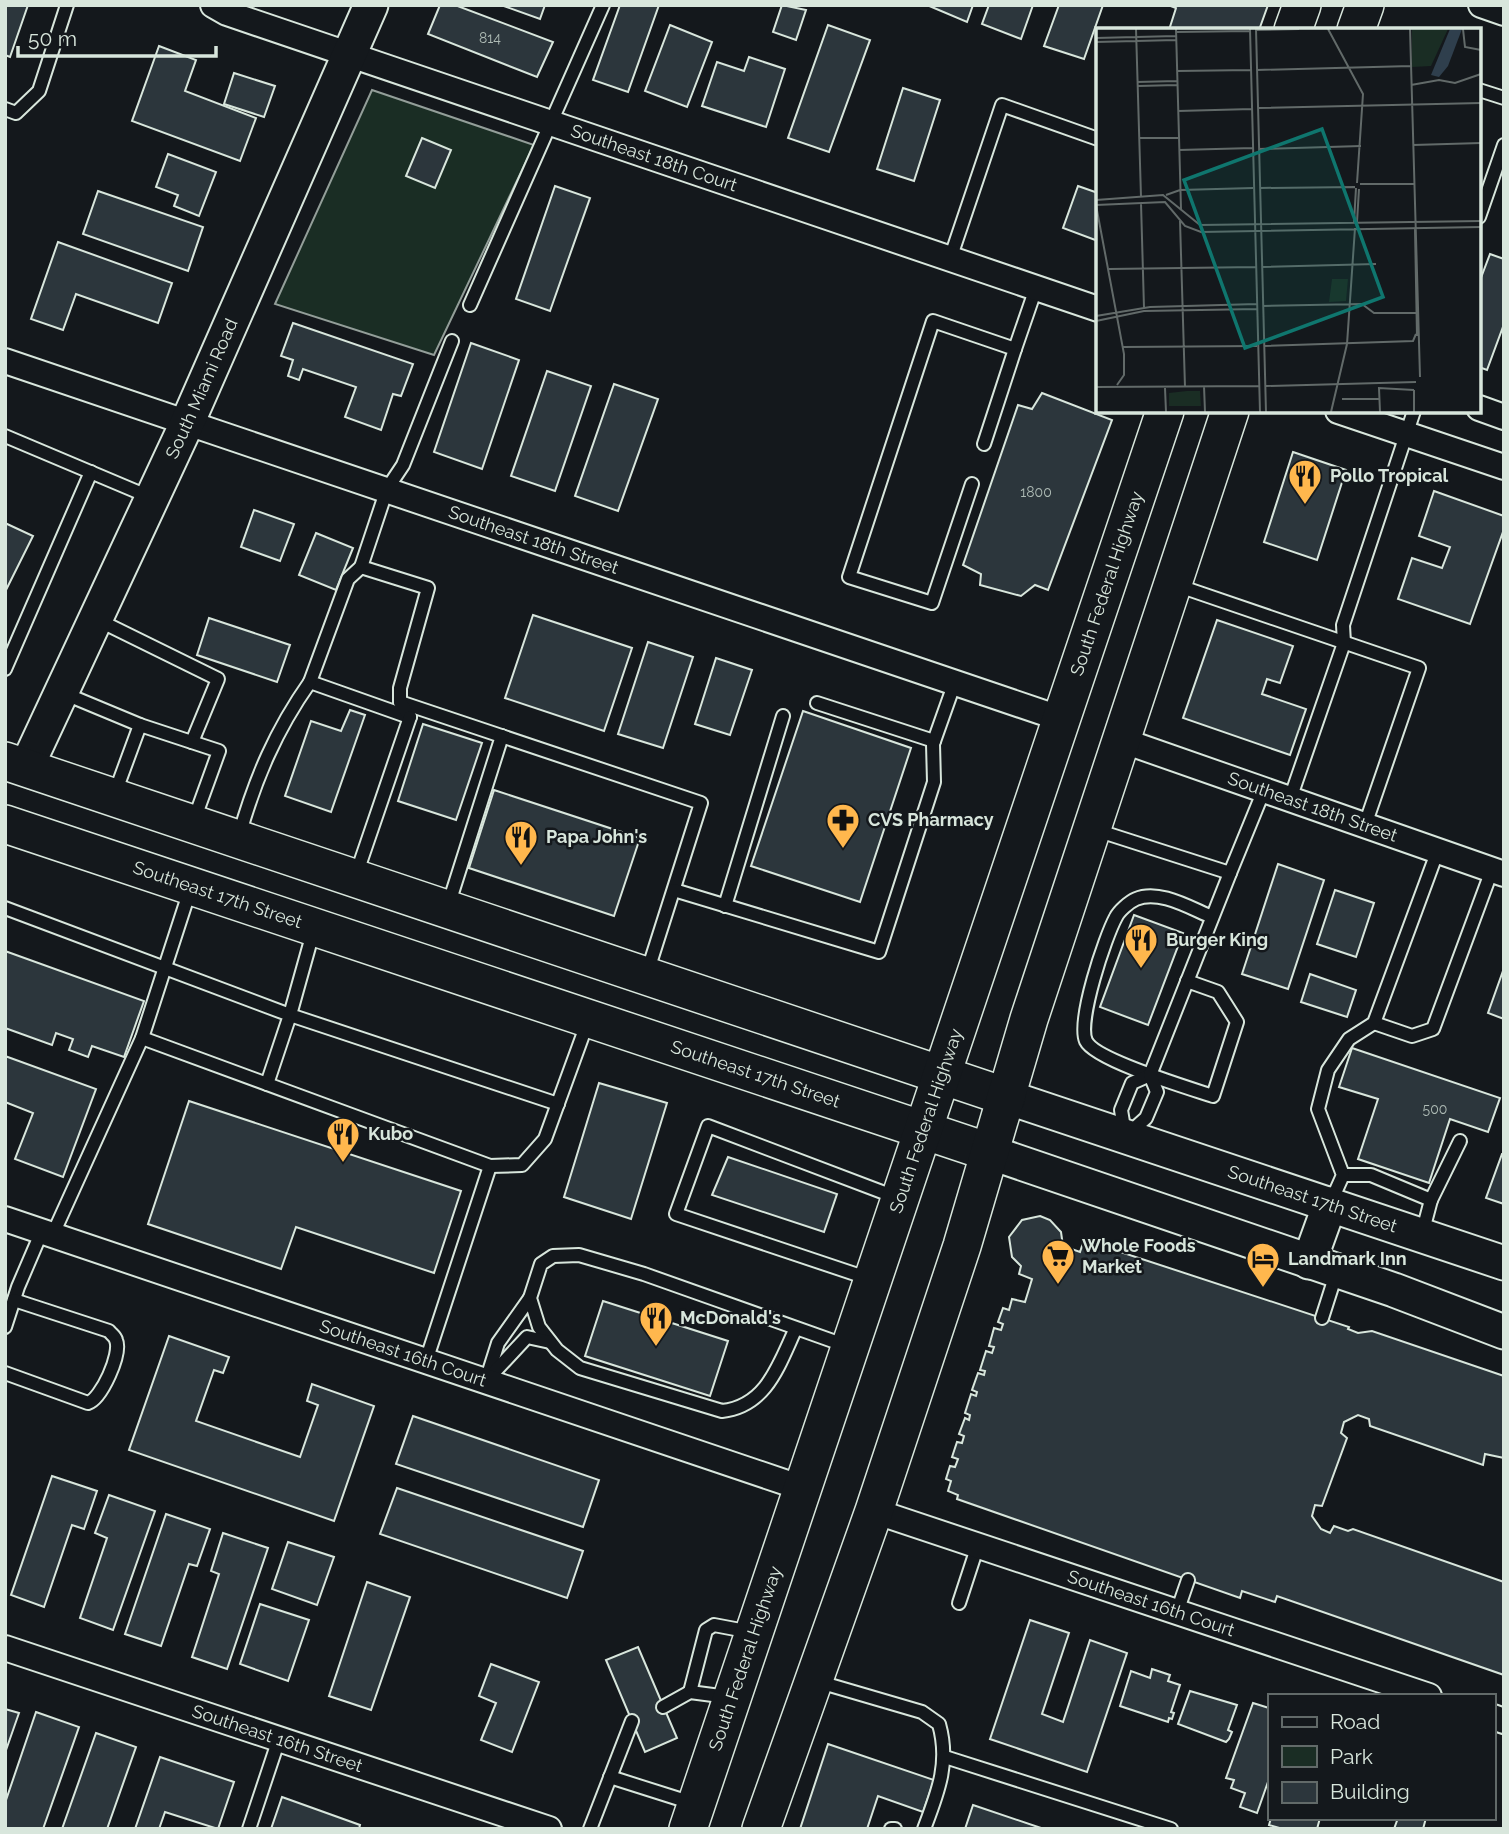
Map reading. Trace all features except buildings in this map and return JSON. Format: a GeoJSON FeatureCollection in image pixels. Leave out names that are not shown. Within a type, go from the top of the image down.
{"type":"FeatureCollection","features":[{"type":"Feature","properties":{"kind":"main road","name":"South Miami Road"},"geometry":{"type":"LineString","coordinates":[[12,769],[61,692],[153,498],[371,5]]}},
{"type":"Feature","properties":{"kind":"main road"},"geometry":{"type":"LineString","coordinates":[[1294,28],[1301,5]]}},
{"type":"Feature","properties":{"kind":"main road"},"geometry":{"type":"LineString","coordinates":[[1357,28],[1364,5]]}},
{"type":"Feature","properties":{"kind":"main road","name":"South Federal Highway"},"geometry":{"type":"LineString","coordinates":[[692,1816],[925,1131],[1164,413]]}},
{"type":"Feature","properties":{"kind":"main road"},"geometry":{"type":"LineString","coordinates":[[761,1829],[874,1511],[962,1246],[989,1152],[1173,584],[1222,421]]}},
{"type":"Feature","properties":{"kind":"main road","name":"Southeast 17th Street"},"geometry":{"type":"LineString","coordinates":[[12,769],[114,797],[942,1077],[1125,1136],[1336,1189],[1422,1234],[1504,1263]]}},
{"type":"Feature","properties":{"kind":"main road","name":"Southeast 17th Street"},"geometry":{"type":"LineString","coordinates":[[8,833],[191,887],[989,1152],[1323,1266],[1504,1332]]}},
{"type":"Feature","properties":{"kind":"main road"},"geometry":{"type":"LineString","coordinates":[[1323,1266],[1336,1189]]}},
{"type":"Feature","properties":{"kind":"street","name":"Southeast 18th Court"},"geometry":{"type":"LineString","coordinates":[[213,5],[227,13],[349,55],[1096,308]]}},
{"type":"Feature","properties":{"kind":"street"},"geometry":{"type":"LineString","coordinates":[[1481,5],[1504,13]]}},
{"type":"Feature","properties":{"kind":"street","name":"Southeast 18th Street"},"geometry":{"type":"LineString","coordinates":[[5,361],[1062,719]]}},
{"type":"Feature","properties":{"kind":"street"},"geometry":{"type":"LineString","coordinates":[[1481,409],[1504,417]]}},
{"type":"Feature","properties":{"kind":"street"},"geometry":{"type":"LineString","coordinates":[[1344,413],[1504,467]]}},
{"type":"Feature","properties":{"kind":"street","name":"Southeast 18th Street"},"geometry":{"type":"LineString","coordinates":[[1121,740],[1498,872]]}},
{"type":"Feature","properties":{"kind":"street","name":"Southeast 16th Court"},"geometry":{"type":"LineString","coordinates":[[5,1219],[802,1488]]}},
{"type":"Feature","properties":{"kind":"street","name":"Southeast 16th Court"},"geometry":{"type":"LineString","coordinates":[[874,1511],[1423,1694]]}},
{"type":"Feature","properties":{"kind":"street","name":"Southeast 16th Street"},"geometry":{"type":"LineString","coordinates":[[5,1648],[279,1739],[519,1824],[549,1829]]}},
{"type":"Feature","properties":{"kind":"lane"},"geometry":{"type":"LineString","coordinates":[[5,109],[16,113],[39,91],[67,5]]}},
{"type":"Feature","properties":{"kind":"lane"},"geometry":{"type":"LineString","coordinates":[[470,305],[503,226],[553,124],[560,99],[603,5]]}},
{"type":"Feature","properties":{"kind":"lane"},"geometry":{"type":"LineString","coordinates":[[1481,91],[1504,99]]}},
{"type":"Feature","properties":{"kind":"lane"},"geometry":{"type":"LineString","coordinates":[[950,259],[1002,105],[1096,138]]}},
{"type":"Feature","properties":{"kind":"lane"},"geometry":{"type":"LineString","coordinates":[[1481,212],[1504,145]]}},
{"type":"Feature","properties":{"kind":"lane"},"geometry":{"type":"LineString","coordinates":[[985,444],[1036,288]]}},
{"type":"Feature","properties":{"kind":"lane"},"geometry":{"type":"LineString","coordinates":[[972,484],[932,603],[849,577],[933,321],[1015,348]]}},
{"type":"Feature","properties":{"kind":"lane"},"geometry":{"type":"LineString","coordinates":[[237,839],[261,766],[283,721],[310,682],[348,579],[361,567],[387,489],[403,465],[452,341]]}},
{"type":"Feature","properties":{"kind":"lane"},"geometry":{"type":"LineString","coordinates":[[1290,799],[1343,643],[1343,625],[1413,413]]}},
{"type":"Feature","properties":{"kind":"lane"},"geometry":{"type":"LineString","coordinates":[[5,436],[153,498]]}},
{"type":"Feature","properties":{"kind":"lane"},"geometry":{"type":"LineString","coordinates":[[5,670],[91,472]]}},
{"type":"Feature","properties":{"kind":"lane"},"geometry":{"type":"LineString","coordinates":[[361,567],[428,588],[400,688],[400,702],[410,717]]}},
{"type":"Feature","properties":{"kind":"lane"},"geometry":{"type":"LineString","coordinates":[[1173,584],[1419,668],[1365,825]]}},
{"type":"Feature","properties":{"kind":"lane"},"geometry":{"type":"LineString","coordinates":[[96,619],[218,679],[192,742]]}},
{"type":"Feature","properties":{"kind":"lane"},"geometry":{"type":"LineString","coordinates":[[310,682],[410,717]]}},
{"type":"Feature","properties":{"kind":"lane"},"geometry":{"type":"LineString","coordinates":[[674,890],[879,953],[934,782],[933,743],[955,682]]}},
{"type":"Feature","properties":{"kind":"lane"},"geometry":{"type":"LineString","coordinates":[[61,692],[140,725],[219,751],[192,824]]}},
{"type":"Feature","properties":{"kind":"lane"},"geometry":{"type":"LineString","coordinates":[[400,702],[701,803],[646,977]]}},
{"type":"Feature","properties":{"kind":"lane"},"geometry":{"type":"LineString","coordinates":[[817,703],[933,743]]}},
{"type":"Feature","properties":{"kind":"lane"},"geometry":{"type":"LineString","coordinates":[[725,906],[783,716]]}},
{"type":"Feature","properties":{"kind":"lane"},"geometry":{"type":"LineString","coordinates":[[355,879],[410,717]]}},
{"type":"Feature","properties":{"kind":"lane"},"geometry":{"type":"LineString","coordinates":[[114,797],[140,725]]}},
{"type":"Feature","properties":{"kind":"lane"},"geometry":{"type":"LineString","coordinates":[[446,910],[502,736]]}},
{"type":"Feature","properties":{"kind":"lane"},"geometry":{"type":"LineString","coordinates":[[1125,1136],[1146,1118],[1157,1092],[1150,1075],[1264,790]]}},
{"type":"Feature","properties":{"kind":"lane"},"geometry":{"type":"LineString","coordinates":[[1092,828],[1230,873]]}},
{"type":"Feature","properties":{"kind":"lane"},"geometry":{"type":"LineString","coordinates":[[1432,1200],[1371,1175],[1336,1189],[1318,1110],[1328,1070],[1349,1038],[1374,1023],[1438,850]]}},
{"type":"Feature","properties":{"kind":"lane"},"geometry":{"type":"LineString","coordinates":[[1374,1023],[1412,1036],[1433,1029],[1498,872]]}},
{"type":"Feature","properties":{"kind":"lane"},"geometry":{"type":"LineString","coordinates":[[5,1327],[14,1300],[12,1284],[47,1233],[142,1038],[191,887]]}},
{"type":"Feature","properties":{"kind":"lane"},"geometry":{"type":"LineString","coordinates":[[1187,981],[1218,992],[1237,1023],[1213,1096],[1150,1075],[1097,1051],[1086,1042],[1083,1028],[1099,961],[1117,915],[1135,899],[1155,896],[1212,917]]}},
{"type":"Feature","properties":{"kind":"lane"},"geometry":{"type":"LineString","coordinates":[[5,908],[164,970],[290,1015],[558,1104]]}},
{"type":"Feature","properties":{"kind":"lane"},"geometry":{"type":"LineString","coordinates":[[267,1084],[290,1015],[314,928]]}},
{"type":"Feature","properties":{"kind":"lane"},"geometry":{"type":"LineString","coordinates":[[142,1038],[490,1166],[522,1164],[545,1139],[589,1019]]}},
{"type":"Feature","properties":{"kind":"lane"},"geometry":{"type":"LineString","coordinates":[[1125,1136],[1121,1110],[1132,1083],[1150,1075]]}},
{"type":"Feature","properties":{"kind":"lane"},"geometry":{"type":"LineString","coordinates":[[874,1280],[676,1213],[708,1126],[902,1199]]}},
{"type":"Feature","properties":{"kind":"lane"},"geometry":{"type":"LineString","coordinates":[[1422,1234],[1432,1200],[1460,1141]]}},
{"type":"Feature","properties":{"kind":"lane"},"geometry":{"type":"LineString","coordinates":[[426,1361],[490,1166]]}},
{"type":"Feature","properties":{"kind":"lane"},"geometry":{"type":"LineString","coordinates":[[486,1381],[498,1343],[530,1298],[541,1264],[553,1256],[579,1255],[644,1273],[851,1347]]}},
{"type":"Feature","properties":{"kind":"lane"},"geometry":{"type":"LineString","coordinates":[[1322,1318],[1323,1266]]}},
{"type":"Feature","properties":{"kind":"lane"},"geometry":{"type":"LineString","coordinates":[[530,1298],[540,1327],[550,1342],[580,1368],[722,1410],[738,1409],[761,1396],[796,1328]]}},
{"type":"Feature","properties":{"kind":"lane"},"geometry":{"type":"LineString","coordinates":[[5,1373],[88,1403],[96,1400],[103,1391],[117,1350],[116,1340],[109,1331],[14,1300]]}},
{"type":"Feature","properties":{"kind":"lane"},"geometry":{"type":"LineString","coordinates":[[486,1381],[527,1337],[550,1342]]}},
{"type":"Feature","properties":{"kind":"lane"},"geometry":{"type":"LineString","coordinates":[[959,1603],[978,1545]]}},
{"type":"Feature","properties":{"kind":"lane"},"geometry":{"type":"LineString","coordinates":[[1177,1612],[1188,1580]]}},
{"type":"Feature","properties":{"kind":"lane"},"geometry":{"type":"LineString","coordinates":[[690,1692],[706,1630],[714,1625],[754,1632]]}},
{"type":"Feature","properties":{"kind":"lane"},"geometry":{"type":"LineString","coordinates":[[814,1680],[922,1712],[939,1724],[945,1757],[941,1785],[924,1829]]}},
{"type":"Feature","properties":{"kind":"lane"},"geometry":{"type":"LineString","coordinates":[[663,1707],[690,1692],[732,1698]]}},
{"type":"Feature","properties":{"kind":"lane"},"geometry":{"type":"LineString","coordinates":[[590,1829],[632,1721]]}},
{"type":"Feature","properties":{"kind":"lane"},"geometry":{"type":"LineString","coordinates":[[249,1829],[279,1739]]}},
{"type":"Feature","properties":{"kind":"lane"},"geometry":{"type":"LineString","coordinates":[[945,1757],[1171,1829]]}},
{"type":"Feature","properties":{"kind":"lane"},"geometry":{"type":"LineString","coordinates":[[610,1777],[692,1816]]}},
{"type":"Feature","properties":{"kind":"green space"},"geometry":{"type":"Polygon","coordinates":[[[372,90],[534,145],[434,355],[275,304],[372,90]]]}},
{"type":"Feature","properties":{"kind":"place","name":"Pollo Tropical"},"geometry":{"type":"Point","coordinates":[1305,506]}},
{"type":"Feature","properties":{"kind":"place","name":"CVS Pharmacy"},"geometry":{"type":"Point","coordinates":[843,850]}},
{"type":"Feature","properties":{"kind":"place","name":"Papa John's"},"geometry":{"type":"Point","coordinates":[521,867]}},
{"type":"Feature","properties":{"kind":"place","name":"Burger King"},"geometry":{"type":"Point","coordinates":[1141,970]}},
{"type":"Feature","properties":{"kind":"place","name":"Kubo"},"geometry":{"type":"Point","coordinates":[343,1164]}},
{"type":"Feature","properties":{"kind":"place","name":"Whole Foods Market"},"geometry":{"type":"Point","coordinates":[1058,1286]}},
{"type":"Feature","properties":{"kind":"place","name":"Landmark Inn"},"geometry":{"type":"Point","coordinates":[1263,1289]}},
{"type":"Feature","properties":{"kind":"place","name":"McDonald's"},"geometry":{"type":"Point","coordinates":[656,1348]}}]}
